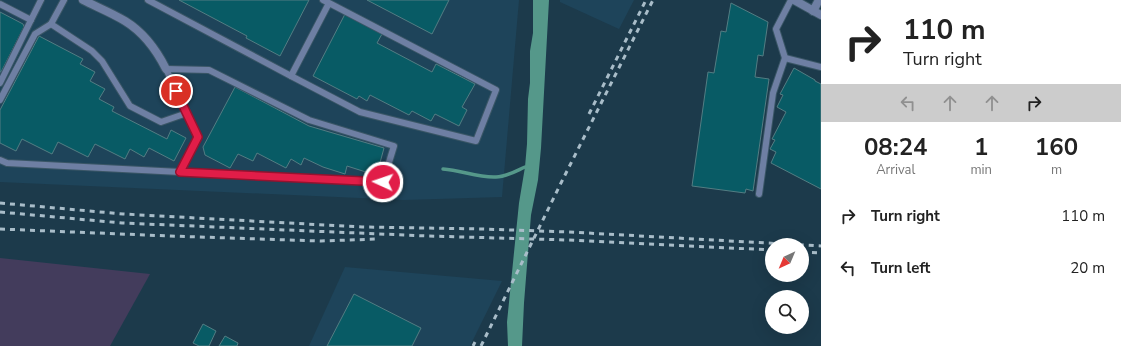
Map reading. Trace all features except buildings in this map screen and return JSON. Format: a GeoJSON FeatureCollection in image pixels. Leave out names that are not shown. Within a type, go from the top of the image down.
{"type":"FeatureCollection","features":[{"type":"Feature","properties":{"kind":"street"},"geometry":{"type":"LineString","coordinates":[[83,0],[126,22],[144,37],[158,54],[166,69]]}},
{"type":"Feature","properties":{"kind":"street"},"geometry":{"type":"LineString","coordinates":[[794,0],[817,13],[819,0]]}},
{"type":"Feature","properties":{"kind":"lane"},"geometry":{"type":"LineString","coordinates":[[0,83],[42,0]]}},
{"type":"Feature","properties":{"kind":"lane"},"geometry":{"type":"LineString","coordinates":[[0,100],[35,34],[51,24],[64,0]]}},
{"type":"Feature","properties":{"kind":"lane"},"geometry":{"type":"LineString","coordinates":[[148,0],[291,76],[360,112],[476,141],[496,90],[326,2],[291,76]]}},
{"type":"Feature","properties":{"kind":"lane"},"geometry":{"type":"LineString","coordinates":[[760,194],[773,93],[785,58],[776,29],[790,0]]}},
{"type":"Feature","properties":{"kind":"lane"},"geometry":{"type":"LineString","coordinates":[[0,4],[31,20]]}},
{"type":"Feature","properties":{"kind":"lane"},"geometry":{"type":"LineString","coordinates":[[51,24],[92,51],[102,61],[130,106],[161,122],[187,113]]}},
{"type":"Feature","properties":{"kind":"lane"},"geometry":{"type":"LineString","coordinates":[[785,58],[821,66]]}},
{"type":"Feature","properties":{"kind":"lane"},"geometry":{"type":"LineString","coordinates":[[0,160],[6,164],[383,182],[394,146],[309,120],[209,70],[166,69],[198,137],[180,172]]}},
{"type":"Feature","properties":{"kind":"shaded area"},"geometry":{"type":"Polygon","coordinates":[[[0,0],[519,0],[502,197],[404,200],[0,182],[0,0]]]}},
{"type":"Feature","properties":{"kind":"shaded area"},"geometry":{"type":"Polygon","coordinates":[[[533,0],[549,0],[541,148],[538,180],[531,215],[522,346],[508,346],[507,322],[519,203],[527,144],[530,51],[533,33],[533,0]]]}},
{"type":"Feature","properties":{"kind":"shaded area"},"geometry":{"type":"Polygon","coordinates":[[[560,0],[634,0],[619,29],[560,2],[560,0]]]}},
{"type":"Feature","properties":{"kind":"shaded area"},"geometry":{"type":"Polygon","coordinates":[[[0,258],[150,274],[110,346],[0,346],[0,258]]]}},
{"type":"Feature","properties":{"kind":"shaded area"},"geometry":{"type":"Polygon","coordinates":[[[345,267],[502,281],[470,346],[309,346],[345,267]]]}},
{"type":"Feature","properties":{"kind":"waterway"},"geometry":{"type":"LineString","coordinates":[[443,169],[489,177],[500,177],[525,167]]}},
{"type":"Feature","properties":{"kind":"railway"},"geometry":{"type":"LineString","coordinates":[[589,114],[646,0]]}},
{"type":"Feature","properties":{"kind":"railway"},"geometry":{"type":"LineString","coordinates":[[481,346],[653,0]]}},
{"type":"Feature","properties":{"kind":"railway"},"geometry":{"type":"LineString","coordinates":[[0,203],[123,214],[362,227],[569,232],[821,246]]}},
{"type":"Feature","properties":{"kind":"railway"},"geometry":{"type":"LineString","coordinates":[[0,212],[122,223],[428,236],[568,240],[765,250]]}},
{"type":"Feature","properties":{"kind":"railway"},"geometry":{"type":"LineString","coordinates":[[0,229],[321,241],[378,239]]}},
{"type":"Feature","properties":{"kind":"railway"},"geometry":{"type":"LineString","coordinates":[[809,252],[821,253]]}},
{"type":"Feature","properties":{"kind":"railway"},"geometry":{"type":"LineString","coordinates":[[473,346],[475,342]]}},
{"type":"Feature","properties":{"kind":"route"},"geometry":{"type":"LineString","coordinates":[[176,91],[198,137],[180,172],[383,182]]}}]}
